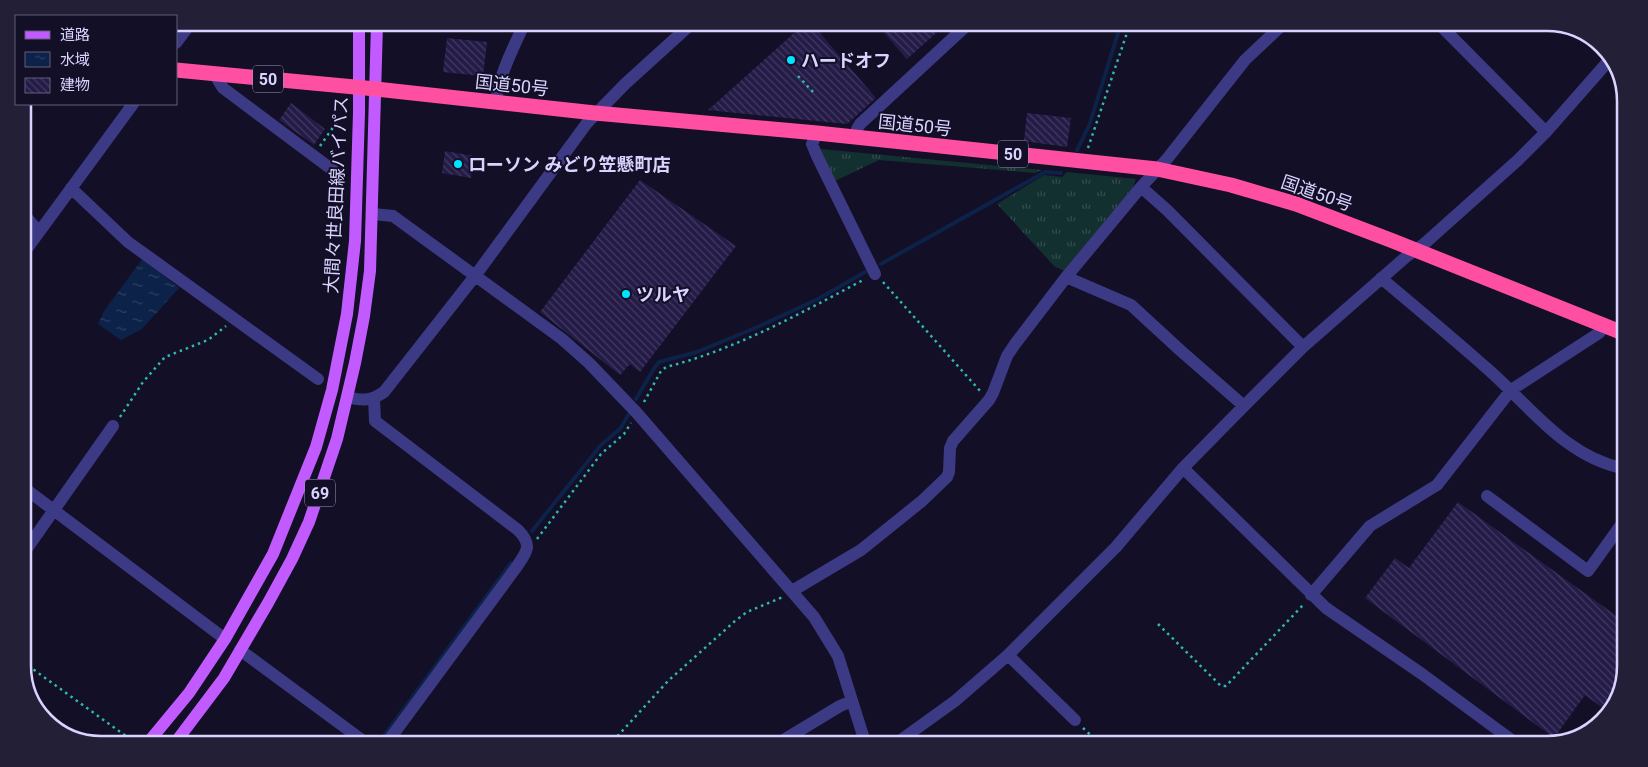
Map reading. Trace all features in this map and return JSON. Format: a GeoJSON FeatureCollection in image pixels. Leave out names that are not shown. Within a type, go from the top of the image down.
{"type":"FeatureCollection","features":[{"type":"Feature","properties":{"kind":"highway","name":"国道50号"},"geometry":{"type":"LineString","coordinates":[[178,70],[376,89],[595,113],[817,133],[1157,170],[1212,180],[1263,194],[1352,225],[1617,331]]}},
{"type":"Feature","properties":{"kind":"main road","name":"大間々世良田線バイパス"},"geometry":{"type":"LineString","coordinates":[[153,736],[189,693],[225,639],[273,554],[316,447],[332,390],[347,314],[355,241],[360,88],[359,31]]}},
{"type":"Feature","properties":{"kind":"main road","name":"大間々世良田線バイパス"},"geometry":{"type":"LineString","coordinates":[[180,736],[224,678],[292,559],[309,522],[337,439],[364,316],[370,271],[377,31]]}},
{"type":"Feature","properties":{"kind":"street"},"geometry":{"type":"LineString","coordinates":[[496,102],[497,90],[503,72],[521,31]]}},
{"type":"Feature","properties":{"kind":"street"},"geometry":{"type":"LineString","coordinates":[[347,397],[365,401],[374,399],[384,392],[475,276],[595,113],[684,31]]}},
{"type":"Feature","properties":{"kind":"street"},"geometry":{"type":"LineString","coordinates":[[856,137],[860,124],[961,31]]}},
{"type":"Feature","properties":{"kind":"street"},"geometry":{"type":"LineString","coordinates":[[792,591],[861,550],[922,501],[946,476],[949,472],[950,448],[953,441],[989,400],[1007,356],[1014,344],[1067,276],[1157,170],[1244,60],[1276,31]]}},
{"type":"Feature","properties":{"kind":"street"},"geometry":{"type":"LineString","coordinates":[[1447,31],[1546,132]]}},
{"type":"Feature","properties":{"kind":"street"},"geometry":{"type":"LineString","coordinates":[[906,736],[955,701],[1008,655],[1118,545],[1183,468],[1303,347],[1381,278],[1471,203],[1546,132],[1606,64]]}},
{"type":"Feature","properties":{"kind":"street"},"geometry":{"type":"LineString","coordinates":[[219,75],[218,80],[223,88],[338,174]]}},
{"type":"Feature","properties":{"kind":"street"},"geometry":{"type":"LineString","coordinates":[[31,243],[132,105]]}},
{"type":"Feature","properties":{"kind":"street"},"geometry":{"type":"LineString","coordinates":[[817,133],[812,144],[875,274]]}},
{"type":"Feature","properties":{"kind":"street"},"geometry":{"type":"LineString","coordinates":[[1141,187],[1167,210],[1303,347]]}},
{"type":"Feature","properties":{"kind":"street"},"geometry":{"type":"LineString","coordinates":[[71,188],[128,242],[318,379]]}},
{"type":"Feature","properties":{"kind":"street"},"geometry":{"type":"LineString","coordinates":[[373,214],[393,216],[562,340],[589,362],[636,412],[814,617],[838,656],[863,736]]}},
{"type":"Feature","properties":{"kind":"street"},"geometry":{"type":"LineString","coordinates":[[31,222],[39,232]]}},
{"type":"Feature","properties":{"kind":"street"},"geometry":{"type":"LineString","coordinates":[[1067,276],[1131,305],[1244,406]]}},
{"type":"Feature","properties":{"kind":"street"},"geometry":{"type":"LineString","coordinates":[[1381,278],[1574,447],[1594,459],[1617,466]]}},
{"type":"Feature","properties":{"kind":"street"},"geometry":{"type":"LineString","coordinates":[[1311,595],[1370,526],[1437,486],[1511,390],[1599,333],[1604,326]]}},
{"type":"Feature","properties":{"kind":"street"},"geometry":{"type":"LineString","coordinates":[[374,399],[375,422],[518,530],[528,544],[527,552],[392,736]]}},
{"type":"Feature","properties":{"kind":"street"},"geometry":{"type":"LineString","coordinates":[[31,543],[113,426]]}},
{"type":"Feature","properties":{"kind":"street"},"geometry":{"type":"LineString","coordinates":[[1183,468],[1326,608],[1422,674],[1506,736]]}},
{"type":"Feature","properties":{"kind":"street"},"geometry":{"type":"LineString","coordinates":[[31,493],[225,639]]}},
{"type":"Feature","properties":{"kind":"street"},"geometry":{"type":"LineString","coordinates":[[1487,496],[1588,571],[1617,531]]}},
{"type":"Feature","properties":{"kind":"street"},"geometry":{"type":"LineString","coordinates":[[240,650],[357,736]]}},
{"type":"Feature","properties":{"kind":"street"},"geometry":{"type":"LineString","coordinates":[[1008,655],[1075,720]]}},
{"type":"Feature","properties":{"kind":"street"},"geometry":{"type":"LineString","coordinates":[[790,736],[840,706],[852,701]]}},
{"type":"Feature","properties":{"kind":"path"},"geometry":{"type":"LineString","coordinates":[[1083,161],[1128,31]]}},
{"type":"Feature","properties":{"kind":"path"},"geometry":{"type":"LineString","coordinates":[[798,76],[813,92]]}},
{"type":"Feature","properties":{"kind":"path"},"geometry":{"type":"LineString","coordinates":[[313,156],[339,119]]}},
{"type":"Feature","properties":{"kind":"path"},"geometry":{"type":"LineString","coordinates":[[527,552],[602,454],[624,434],[661,370],[769,329],[875,274],[989,400]]}},
{"type":"Feature","properties":{"kind":"path"},"geometry":{"type":"LineString","coordinates":[[113,426],[143,382],[165,357],[208,340],[229,324],[234,317]]}},
{"type":"Feature","properties":{"kind":"path"},"geometry":{"type":"LineString","coordinates":[[618,736],[668,681],[735,621],[747,612],[784,597],[792,591]]}},
{"type":"Feature","properties":{"kind":"path"},"geometry":{"type":"LineString","coordinates":[[1158,624],[1221,686],[1226,686],[1311,595]]}},
{"type":"Feature","properties":{"kind":"path"},"geometry":{"type":"LineString","coordinates":[[31,668],[126,736]]}},
{"type":"Feature","properties":{"kind":"path"},"geometry":{"type":"LineString","coordinates":[[1075,720],[1092,736]]}},
{"type":"Feature","properties":{"kind":"green space"},"geometry":{"type":"Polygon","coordinates":[[[821,149],[1042,170],[1035,173],[879,160],[833,182],[820,153],[821,149]]]}},
{"type":"Feature","properties":{"kind":"green space"},"geometry":{"type":"Polygon","coordinates":[[[1067,172],[1136,179],[1132,191],[1064,271],[1054,266],[997,204],[1044,175],[1062,177],[1067,172]]]}},
{"type":"Feature","properties":{"kind":"water"},"geometry":{"type":"Polygon","coordinates":[[[143,258],[179,288],[142,329],[121,340],[98,324],[104,311],[143,258]]]}},
{"type":"Feature","properties":{"kind":"building"},"geometry":{"type":"Polygon","coordinates":[[[796,31],[818,31],[876,98],[847,124],[708,110],[796,31]]]}},
{"type":"Feature","properties":{"kind":"building"},"geometry":{"type":"Polygon","coordinates":[[[886,31],[938,31],[907,59],[884,33],[886,31]]]}},
{"type":"Feature","properties":{"kind":"building"},"geometry":{"type":"Polygon","coordinates":[[[447,38],[487,42],[483,76],[443,72],[447,38]]]}},
{"type":"Feature","properties":{"kind":"building"},"geometry":{"type":"Polygon","coordinates":[[[291,103],[325,129],[314,145],[279,120],[291,103]]]}},
{"type":"Feature","properties":{"kind":"building"},"geometry":{"type":"Polygon","coordinates":[[[1027,113],[1071,118],[1067,147],[1024,141],[1027,113]]]}},
{"type":"Feature","properties":{"kind":"building","name":"ローソン みどり笠懸町店"},"geometry":{"type":"Polygon","coordinates":[[[445,151],[474,156],[471,178],[442,173],[445,151]]]}},
{"type":"Feature","properties":{"kind":"building"},"geometry":{"type":"Polygon","coordinates":[[[640,180],[736,246],[640,372],[630,364],[620,375],[540,312],[640,180]]]}},
{"type":"Feature","properties":{"kind":"building"},"geometry":{"type":"Polygon","coordinates":[[[1458,502],[1617,616],[1617,665],[1615,679],[1607,701],[1602,708],[1585,695],[1557,734],[1550,735],[1365,598],[1395,558],[1409,568],[1458,502]]]}},
{"type":"Feature","properties":{"kind":"waterway"},"geometry":{"type":"LineString","coordinates":[[1077,150],[1089,126],[1119,31]]}},
{"type":"Feature","properties":{"kind":"waterway"},"geometry":{"type":"LineString","coordinates":[[881,264],[1045,172],[1061,173]]}},
{"type":"Feature","properties":{"kind":"waterway"},"geometry":{"type":"LineString","coordinates":[[636,399],[659,362],[697,352],[760,326],[818,299],[865,272]]}},
{"type":"Feature","properties":{"kind":"waterway"},"geometry":{"type":"LineString","coordinates":[[532,531],[601,445],[620,429],[629,414]]}},
{"type":"Feature","properties":{"kind":"waterway"},"geometry":{"type":"LineString","coordinates":[[384,736],[511,563]]}},
{"type":"Feature","properties":{"kind":"place","name":"ハードオフ"},"geometry":{"type":"Point","coordinates":[791,60]}},
{"type":"Feature","properties":{"kind":"place","name":"ローソン みどり笠懸町店"},"geometry":{"type":"Point","coordinates":[458,164]}},
{"type":"Feature","properties":{"kind":"place","name":"ツルヤ"},"geometry":{"type":"Point","coordinates":[626,294]}}]}
